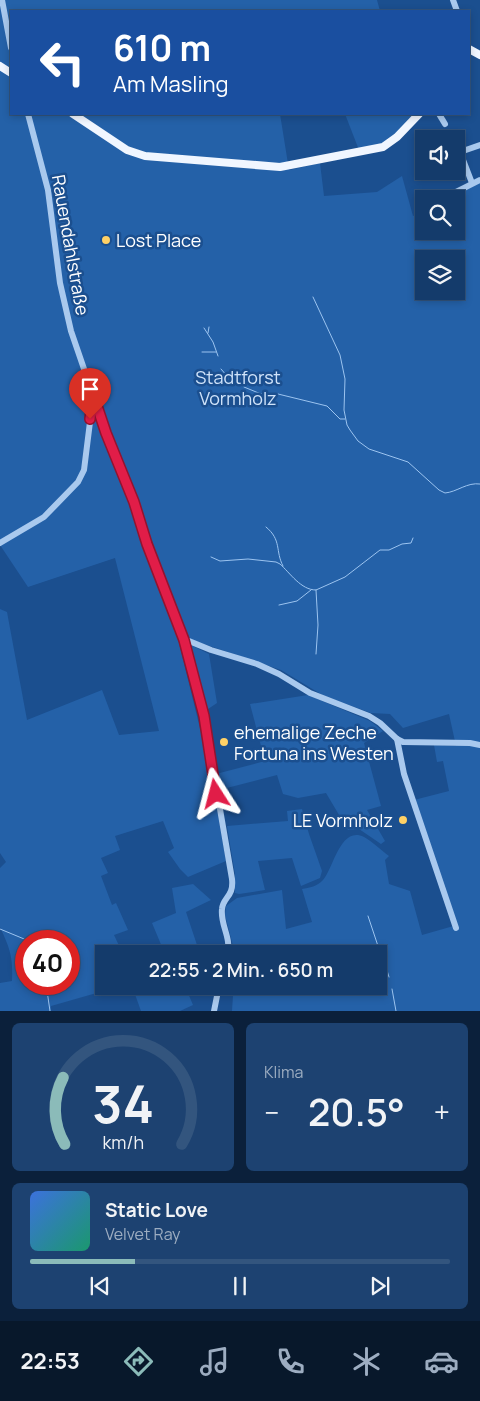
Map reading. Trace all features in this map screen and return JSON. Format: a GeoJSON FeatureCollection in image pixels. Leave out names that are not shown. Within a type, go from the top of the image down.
{"type":"FeatureCollection","features":[{"type":"Feature","properties":{"kind":"main road"},"geometry":{"type":"LineString","coordinates":[[74,115],[127,150],[146,156],[280,167],[383,147],[397,137],[417,115]]}},
{"type":"Feature","properties":{"kind":"street"},"geometry":{"type":"LineString","coordinates":[[2,0],[10,43]]}},
{"type":"Feature","properties":{"kind":"street","name":"Rauendahlstraße"},"geometry":{"type":"LineString","coordinates":[[28,115],[48,190],[60,283],[73,338],[106,433],[134,502],[147,544],[184,640],[204,716],[232,879],[232,892],[222,910],[228,945]]}},
{"type":"Feature","properties":{"kind":"street"},"geometry":{"type":"LineString","coordinates":[[440,115],[445,124]]}},
{"type":"Feature","properties":{"kind":"street"},"geometry":{"type":"LineString","coordinates":[[465,150],[480,145]]}},
{"type":"Feature","properties":{"kind":"street"},"geometry":{"type":"LineString","coordinates":[[465,168],[472,183]]}},
{"type":"Feature","properties":{"kind":"street"},"geometry":{"type":"LineString","coordinates":[[459,190],[480,180]]}},
{"type":"Feature","properties":{"kind":"street"},"geometry":{"type":"LineString","coordinates":[[0,543],[44,517],[78,482],[84,470],[93,394]]}},
{"type":"Feature","properties":{"kind":"street"},"geometry":{"type":"LineString","coordinates":[[184,640],[257,664],[279,674],[310,693],[376,720],[397,739],[410,743],[456,742],[480,745]]}},
{"type":"Feature","properties":{"kind":"street"},"geometry":{"type":"LineString","coordinates":[[397,739],[404,774],[456,928]]}},
{"type":"Feature","properties":{"kind":"street"},"geometry":{"type":"LineString","coordinates":[[214,1011],[217,995]]}},
{"type":"Feature","properties":{"kind":"green space","name":"Stadtforst Vormholz"},"geometry":{"type":"Polygon","coordinates":[[[0,0],[377,0],[380,10],[10,10],[10,115],[280,115],[289,170],[320,163],[324,196],[377,192],[402,176],[413,216],[415,215],[415,240],[465,240],[465,190],[480,182],[480,1011],[232,1011],[233,995],[387,995],[387,945],[233,945],[225,915],[226,906],[237,898],[282,890],[286,929],[312,922],[302,889],[316,885],[323,880],[338,850],[349,837],[356,835],[364,837],[389,856],[385,860],[389,884],[410,891],[422,935],[457,925],[414,800],[449,791],[443,761],[437,762],[434,745],[456,746],[449,714],[403,728],[390,714],[371,713],[324,696],[281,670],[177,635],[210,769],[226,861],[188,877],[168,852],[174,848],[163,821],[115,836],[120,850],[101,858],[108,873],[101,876],[112,905],[116,903],[128,930],[114,935],[119,945],[95,945],[95,993],[51,1006],[51,1011],[0,1011],[0,983],[12,981],[12,965],[10,953],[0,927],[0,868],[6,862],[0,853],[0,609],[7,612],[27,720],[102,690],[119,735],[159,731],[115,558],[28,587],[0,545],[0,0]]]}},
{"type":"Feature","properties":{"kind":"green space"},"geometry":{"type":"Polygon","coordinates":[[[345,115],[413,115],[390,140],[359,150],[345,115]]]}},
{"type":"Feature","properties":{"kind":"green space"},"geometry":{"type":"Polygon","coordinates":[[[189,644],[209,654],[217,703],[205,711],[189,644]]]}},
{"type":"Feature","properties":{"kind":"green space"},"geometry":{"type":"Polygon","coordinates":[[[308,695],[370,721],[383,731],[364,743],[381,806],[367,810],[385,841],[381,844],[359,829],[348,830],[326,793],[298,798],[283,794],[277,775],[219,790],[216,774],[265,761],[250,704],[308,695]]]}},
{"type":"Feature","properties":{"kind":"green space"},"geometry":{"type":"Polygon","coordinates":[[[302,809],[322,871],[320,878],[301,886],[292,858],[258,861],[265,890],[235,893],[235,874],[227,826],[288,821],[287,811],[302,809]]]}},
{"type":"Feature","properties":{"kind":"green space"},"geometry":{"type":"Polygon","coordinates":[[[193,884],[211,900],[186,912],[197,945],[161,945],[152,923],[176,913],[172,888],[193,884]]]}},
{"type":"Feature","properties":{"kind":"green space"},"geometry":{"type":"Polygon","coordinates":[[[135,995],[189,995],[193,1005],[180,1011],[141,1011],[135,995]]]}},
{"type":"Feature","properties":{"kind":"waterway"},"geometry":{"type":"LineString","coordinates":[[313,297],[340,355],[345,379],[344,410],[347,425],[358,441],[369,449],[408,462],[439,490],[445,493],[471,484],[480,484]]}},
{"type":"Feature","properties":{"kind":"waterway"},"geometry":{"type":"LineString","coordinates":[[208,333],[209,327]]}},
{"type":"Feature","properties":{"kind":"waterway"},"geometry":{"type":"LineString","coordinates":[[204,328],[213,342],[218,356]]}},
{"type":"Feature","properties":{"kind":"waterway"},"geometry":{"type":"LineString","coordinates":[[202,352],[216,352]]}},
{"type":"Feature","properties":{"kind":"waterway"},"geometry":{"type":"LineString","coordinates":[[221,369],[228,377]]}},
{"type":"Feature","properties":{"kind":"waterway"},"geometry":{"type":"LineString","coordinates":[[244,387],[261,394],[278,394],[327,406],[340,419],[345,419]]}},
{"type":"Feature","properties":{"kind":"waterway"},"geometry":{"type":"LineString","coordinates":[[266,527],[274,536],[283,566]]}},
{"type":"Feature","properties":{"kind":"waterway"},"geometry":{"type":"LineString","coordinates":[[211,557],[220,561],[248,559],[276,562],[305,587],[316,590],[345,577],[380,550],[389,550],[402,544],[411,543],[413,538]]}},
{"type":"Feature","properties":{"kind":"waterway"},"geometry":{"type":"LineString","coordinates":[[279,605],[297,601],[311,590]]}},
{"type":"Feature","properties":{"kind":"waterway"},"geometry":{"type":"LineString","coordinates":[[316,590],[318,625],[316,654]]}},
{"type":"Feature","properties":{"kind":"waterway"},"geometry":{"type":"LineString","coordinates":[[368,916],[378,945]]}},
{"type":"Feature","properties":{"kind":"waterway"},"geometry":{"type":"LineString","coordinates":[[0,929],[15,935]]}},
{"type":"Feature","properties":{"kind":"waterway"},"geometry":{"type":"LineString","coordinates":[[387,970],[389,977]]}},
{"type":"Feature","properties":{"kind":"waterway"},"geometry":{"type":"LineString","coordinates":[[392,989],[396,1011]]}},
{"type":"Feature","properties":{"kind":"waterway"},"geometry":{"type":"LineString","coordinates":[[48,995],[50,1011]]}},
{"type":"Feature","properties":{"kind":"place","name":"Lost Place"},"geometry":{"type":"Point","coordinates":[106,240]}},
{"type":"Feature","properties":{"kind":"place","name":"ehemalige Zeche Fortuna ins Westen"},"geometry":{"type":"Point","coordinates":[224,742]}},
{"type":"Feature","properties":{"kind":"place","name":"LE Vormholz"},"geometry":{"type":"Point","coordinates":[403,820]}},
{"type":"Feature","properties":{"kind":"route"},"geometry":{"type":"LineString","coordinates":[[90,419],[93,394],[184,640],[204,716],[216,794]]}}]}
